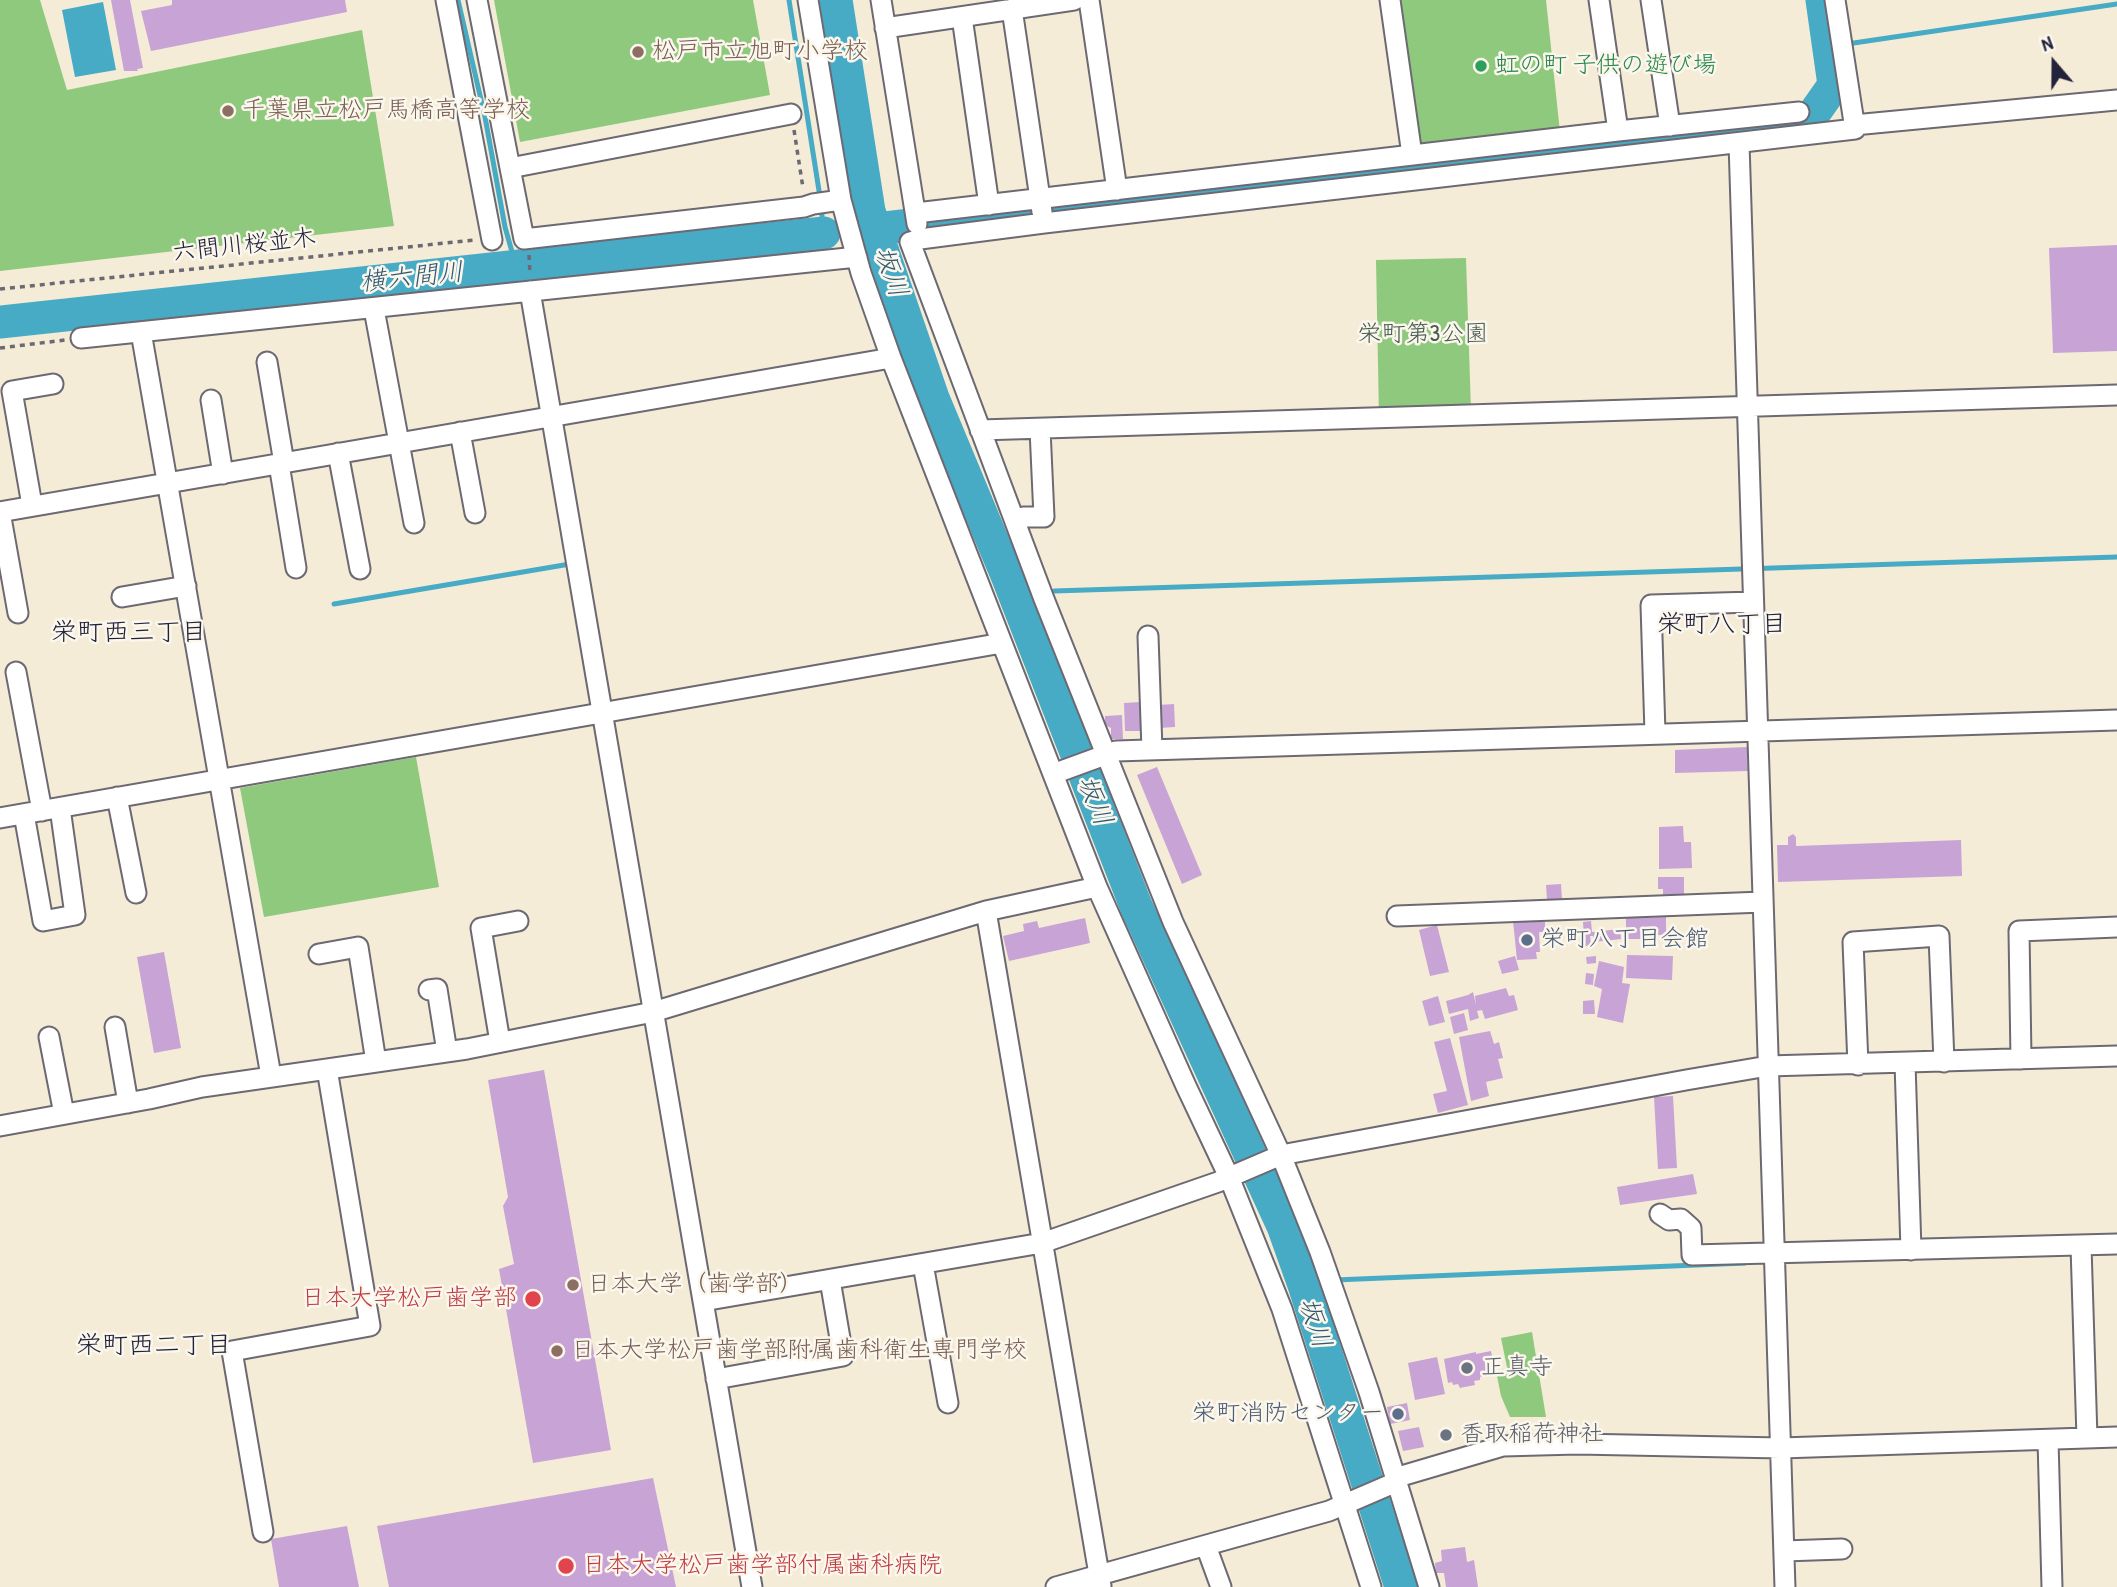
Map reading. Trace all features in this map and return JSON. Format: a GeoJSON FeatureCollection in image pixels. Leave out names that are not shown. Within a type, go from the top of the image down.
{"type":"FeatureCollection","features":[{"type":"Feature","properties":{"kind":"street"},"geometry":{"type":"LineString","coordinates":[[446,0],[492,240]]}},
{"type":"Feature","properties":{"kind":"street"},"geometry":{"type":"LineString","coordinates":[[477,0],[524,239],[809,205],[843,207]]}},
{"type":"Feature","properties":{"kind":"street"},"geometry":{"type":"LineString","coordinates":[[808,0],[843,207],[891,358],[1002,643],[1056,772],[1097,887],[1186,1086],[1232,1176],[1282,1309],[1371,1587]]}},
{"type":"Feature","properties":{"kind":"street"},"geometry":{"type":"LineString","coordinates":[[881,0],[918,228],[910,242],[1102,755],[1342,1311],[1392,1483],[1429,1587]]}},
{"type":"Feature","properties":{"kind":"street"},"geometry":{"type":"LineString","coordinates":[[885,28],[1074,0]]}},
{"type":"Feature","properties":{"kind":"street"},"geometry":{"type":"LineString","coordinates":[[1089,0],[1117,190]]}},
{"type":"Feature","properties":{"kind":"street"},"geometry":{"type":"LineString","coordinates":[[1390,0],[1412,155]]}},
{"type":"Feature","properties":{"kind":"street"},"geometry":{"type":"LineString","coordinates":[[1599,0],[1618,131]]}},
{"type":"Feature","properties":{"kind":"street"},"geometry":{"type":"LineString","coordinates":[[1651,0],[1670,126]]}},
{"type":"Feature","properties":{"kind":"street"},"geometry":{"type":"LineString","coordinates":[[918,228],[1044,223],[1855,130],[1835,0]]}},
{"type":"Feature","properties":{"kind":"street"},"geometry":{"type":"LineString","coordinates":[[1012,9],[1044,223]]}},
{"type":"Feature","properties":{"kind":"street"},"geometry":{"type":"LineString","coordinates":[[961,17],[989,205]]}},
{"type":"Feature","properties":{"kind":"street"},"geometry":{"type":"LineString","coordinates":[[456,52],[486,47]]}},
{"type":"Feature","properties":{"kind":"street"},"geometry":{"type":"LineString","coordinates":[[1854,125],[2117,100]]}},
{"type":"Feature","properties":{"kind":"street"},"geometry":{"type":"LineString","coordinates":[[918,228],[989,205],[1799,112]]}},
{"type":"Feature","properties":{"kind":"street"},"geometry":{"type":"LineString","coordinates":[[510,168],[791,114]]}},
{"type":"Feature","properties":{"kind":"street"},"geometry":{"type":"LineString","coordinates":[[1739,143],[1785,1587]]}},
{"type":"Feature","properties":{"kind":"street"},"geometry":{"type":"LineString","coordinates":[[81,338],[374,309],[856,252]]}},
{"type":"Feature","properties":{"kind":"street"},"geometry":{"type":"LineString","coordinates":[[531,291],[752,1587]]}},
{"type":"Feature","properties":{"kind":"street"},"geometry":{"type":"LineString","coordinates":[[374,309],[414,523]]}},
{"type":"Feature","properties":{"kind":"street"},"geometry":{"type":"LineString","coordinates":[[141,332],[271,1076]]}},
{"type":"Feature","properties":{"kind":"street"},"geometry":{"type":"LineString","coordinates":[[18,614],[0,512],[891,358]]}},
{"type":"Feature","properties":{"kind":"street"},"geometry":{"type":"LineString","coordinates":[[267,362],[296,568]]}},
{"type":"Feature","properties":{"kind":"street"},"geometry":{"type":"LineString","coordinates":[[33,505],[12,391],[53,384]]}},
{"type":"Feature","properties":{"kind":"street"},"geometry":{"type":"LineString","coordinates":[[980,430],[2117,395]]}},
{"type":"Feature","properties":{"kind":"street"},"geometry":{"type":"LineString","coordinates":[[211,400],[223,474]]}},
{"type":"Feature","properties":{"kind":"street"},"geometry":{"type":"LineString","coordinates":[[1023,517],[1044,517],[1040,429]]}},
{"type":"Feature","properties":{"kind":"street"},"geometry":{"type":"LineString","coordinates":[[460,432],[475,513]]}},
{"type":"Feature","properties":{"kind":"street"},"geometry":{"type":"LineString","coordinates":[[338,453],[360,569]]}},
{"type":"Feature","properties":{"kind":"street"},"geometry":{"type":"LineString","coordinates":[[121,597],[186,586]]}},
{"type":"Feature","properties":{"kind":"street"},"geometry":{"type":"LineString","coordinates":[[1655,733],[1651,605],[1753,602]]}},
{"type":"Feature","properties":{"kind":"street"},"geometry":{"type":"LineString","coordinates":[[1147,636],[1152,750]]}},
{"type":"Feature","properties":{"kind":"street"},"geometry":{"type":"LineString","coordinates":[[0,818],[1002,643]]}},
{"type":"Feature","properties":{"kind":"street"},"geometry":{"type":"LineString","coordinates":[[16,672],[42,811],[75,915],[43,921],[42,811]]}},
{"type":"Feature","properties":{"kind":"street"},"geometry":{"type":"LineString","coordinates":[[1056,772],[1102,755],[1152,750],[2117,720]]}},
{"type":"Feature","properties":{"kind":"street"},"geometry":{"type":"LineString","coordinates":[[117,797],[136,893]]}},
{"type":"Feature","properties":{"kind":"street"},"geometry":{"type":"LineString","coordinates":[[0,1126],[202,1087],[447,1052],[653,1012],[986,911],[1097,887]]}},
{"type":"Feature","properties":{"kind":"street"},"geometry":{"type":"LineString","coordinates":[[1398,916],[1763,902]]}},
{"type":"Feature","properties":{"kind":"street"},"geometry":{"type":"LineString","coordinates":[[986,911],[1100,1581]]}},
{"type":"Feature","properties":{"kind":"street"},"geometry":{"type":"LineString","coordinates":[[500,1042],[481,928],[518,921]]}},
{"type":"Feature","properties":{"kind":"street"},"geometry":{"type":"LineString","coordinates":[[2021,1059],[2019,931],[2117,927]]}},
{"type":"Feature","properties":{"kind":"street"},"geometry":{"type":"LineString","coordinates":[[1858,1065],[1853,942],[1939,936],[1944,1062]]}},
{"type":"Feature","properties":{"kind":"street"},"geometry":{"type":"LineString","coordinates":[[319,954],[358,947],[376,1062]]}},
{"type":"Feature","properties":{"kind":"street"},"geometry":{"type":"LineString","coordinates":[[429,990],[436,989],[447,1052]]}},
{"type":"Feature","properties":{"kind":"street"},"geometry":{"type":"LineString","coordinates":[[115,1027],[128,1103]]}},
{"type":"Feature","properties":{"kind":"street"},"geometry":{"type":"LineString","coordinates":[[49,1037],[64,1114]]}},
{"type":"Feature","properties":{"kind":"street"},"geometry":{"type":"LineString","coordinates":[[703,1301],[1042,1243],[1232,1176],[1277,1156],[1768,1066],[2117,1056]]}},
{"type":"Feature","properties":{"kind":"street"},"geometry":{"type":"LineString","coordinates":[[1905,1063],[1911,1250]]}},
{"type":"Feature","properties":{"kind":"street"},"geometry":{"type":"LineString","coordinates":[[263,1532],[232,1351],[370,1326],[327,1069]]}},
{"type":"Feature","properties":{"kind":"street"},"geometry":{"type":"LineString","coordinates":[[1660,1214],[1669,1220],[1681,1219],[1691,1228],[1692,1255],[2117,1244]]}},
{"type":"Feature","properties":{"kind":"street"},"geometry":{"type":"LineString","coordinates":[[2081,1246],[2087,1438]]}},
{"type":"Feature","properties":{"kind":"street"},"geometry":{"type":"LineString","coordinates":[[923,1264],[948,1403]]}},
{"type":"Feature","properties":{"kind":"street"},"geometry":{"type":"LineString","coordinates":[[716,1379],[842,1356],[830,1280]]}},
{"type":"Feature","properties":{"kind":"street"},"geometry":{"type":"LineString","coordinates":[[1056,1587],[1100,1581],[1346,1503],[1392,1483],[1398,1477],[1503,1446],[1577,1444],[1781,1448],[2117,1437]]}},
{"type":"Feature","properties":{"kind":"street"},"geometry":{"type":"LineString","coordinates":[[2048,1440],[2052,1587]]}},
{"type":"Feature","properties":{"kind":"street"},"geometry":{"type":"LineString","coordinates":[[1206,1546],[1221,1587]]}},
{"type":"Feature","properties":{"kind":"street"},"geometry":{"type":"LineString","coordinates":[[1784,1550],[1842,1549]]}},
{"type":"Feature","properties":{"kind":"path"},"geometry":{"type":"LineString","coordinates":[[791,114],[809,205]]}},
{"type":"Feature","properties":{"kind":"path"},"geometry":{"type":"LineString","coordinates":[[527,239],[531,291]]}},
{"type":"Feature","properties":{"kind":"path","name":"六間川桜並木"},"geometry":{"type":"LineString","coordinates":[[0,289],[492,240]]}},
{"type":"Feature","properties":{"kind":"path"},"geometry":{"type":"LineString","coordinates":[[0,348],[81,338]]}},
{"type":"Feature","properties":{"kind":"green space","name":"千葉県立松戸馬橋高等学校"},"geometry":{"type":"Polygon","coordinates":[[[0,0],[40,0],[67,90],[362,30],[394,226],[0,271],[0,0]]]}},
{"type":"Feature","properties":{"kind":"green space","name":"松戸市立旭町小学校"},"geometry":{"type":"Polygon","coordinates":[[[494,0],[753,0],[770,95],[520,142],[494,0]]]}},
{"type":"Feature","properties":{"kind":"green space","name":"虹の町 子供の遊び場"},"geometry":{"type":"Polygon","coordinates":[[[1401,0],[1546,0],[1560,132],[1420,148],[1401,0]]]}},
{"type":"Feature","properties":{"kind":"green space","name":"栄町第3公園"},"geometry":{"type":"Polygon","coordinates":[[[1466,258],[1471,411],[1379,418],[1376,260],[1466,258]]]}},
{"type":"Feature","properties":{"kind":"green space"},"geometry":{"type":"Polygon","coordinates":[[[416,757],[439,887],[264,917],[240,788],[416,757]]]}},
{"type":"Feature","properties":{"kind":"green space"},"geometry":{"type":"Polygon","coordinates":[[[1532,1332],[1546,1417],[1510,1417],[1501,1396],[1497,1376],[1508,1372],[1501,1338],[1532,1332]]]}},
{"type":"Feature","properties":{"kind":"water"},"geometry":{"type":"Polygon","coordinates":[[[103,2],[116,70],[75,77],[62,10],[103,2]]]}},
{"type":"Feature","properties":{"kind":"building"},"geometry":{"type":"Polygon","coordinates":[[[111,0],[130,0],[143,68],[137,69],[138,71],[124,71],[111,0]]]}},
{"type":"Feature","properties":{"kind":"building"},"geometry":{"type":"Polygon","coordinates":[[[172,0],[345,0],[347,12],[151,51],[141,11],[172,5],[172,0]]]}},
{"type":"Feature","properties":{"kind":"building"},"geometry":{"type":"Polygon","coordinates":[[[2117,245],[2117,351],[2053,353],[2049,248],[2117,245]]]}},
{"type":"Feature","properties":{"kind":"building"},"geometry":{"type":"Polygon","coordinates":[[[1141,702],[1142,731],[1125,731],[1124,703],[1141,702]]]}},
{"type":"Feature","properties":{"kind":"building"},"geometry":{"type":"Polygon","coordinates":[[[1174,704],[1175,727],[1158,728],[1158,705],[1174,704]]]}},
{"type":"Feature","properties":{"kind":"building"},"geometry":{"type":"Polygon","coordinates":[[[1122,715],[1123,739],[1111,739],[1111,728],[1105,725],[1105,716],[1122,715]]]}},
{"type":"Feature","properties":{"kind":"building"},"geometry":{"type":"Polygon","coordinates":[[[1747,747],[1748,771],[1675,773],[1675,750],[1747,747]]]}},
{"type":"Feature","properties":{"kind":"building"},"geometry":{"type":"Polygon","coordinates":[[[1157,767],[1202,875],[1182,884],[1137,775],[1157,767]]]}},
{"type":"Feature","properties":{"kind":"building"},"geometry":{"type":"Polygon","coordinates":[[[1683,826],[1684,842],[1691,842],[1692,868],[1659,869],[1659,827],[1683,826]]]}},
{"type":"Feature","properties":{"kind":"building"},"geometry":{"type":"Polygon","coordinates":[[[1793,834],[1796,837],[1796,846],[1961,840],[1962,876],[1778,882],[1777,845],[1788,845],[1788,837],[1793,834]]]}},
{"type":"Feature","properties":{"kind":"building"},"geometry":{"type":"Polygon","coordinates":[[[1658,877],[1684,877],[1684,895],[1663,895],[1663,889],[1658,889],[1658,877]]]}},
{"type":"Feature","properties":{"kind":"building"},"geometry":{"type":"Polygon","coordinates":[[[1561,884],[1562,899],[1547,900],[1546,885],[1561,884]]]}},
{"type":"Feature","properties":{"kind":"building"},"geometry":{"type":"Polygon","coordinates":[[[1666,917],[1666,935],[1652,935],[1652,939],[1626,939],[1626,918],[1666,917]]]}},
{"type":"Feature","properties":{"kind":"building"},"geometry":{"type":"Polygon","coordinates":[[[1085,918],[1090,943],[1009,961],[1003,936],[1024,931],[1023,924],[1037,921],[1039,928],[1085,918]]]}},
{"type":"Feature","properties":{"kind":"building"},"geometry":{"type":"Polygon","coordinates":[[[1513,921],[1545,922],[1545,932],[1539,932],[1540,952],[1536,952],[1537,959],[1517,960],[1513,921]]]}},
{"type":"Feature","properties":{"kind":"building"},"geometry":{"type":"Polygon","coordinates":[[[1591,921],[1592,932],[1620,929],[1621,939],[1594,942],[1593,936],[1590,936],[1591,945],[1580,947],[1579,938],[1584,937],[1583,922],[1591,921]]]}},
{"type":"Feature","properties":{"kind":"building"},"geometry":{"type":"Polygon","coordinates":[[[1437,925],[1449,972],[1430,976],[1419,930],[1437,925]]]}},
{"type":"Feature","properties":{"kind":"building"},"geometry":{"type":"Polygon","coordinates":[[[164,952],[181,1048],[154,1053],[137,957],[164,952]]]}},
{"type":"Feature","properties":{"kind":"building"},"geometry":{"type":"Polygon","coordinates":[[[1627,955],[1673,956],[1672,980],[1626,978],[1627,955]]]}},
{"type":"Feature","properties":{"kind":"building"},"geometry":{"type":"Polygon","coordinates":[[[1515,956],[1519,970],[1502,974],[1498,961],[1515,956]]]}},
{"type":"Feature","properties":{"kind":"building"},"geometry":{"type":"Polygon","coordinates":[[[1596,956],[1596,963],[1587,964],[1586,957],[1596,956]]]}},
{"type":"Feature","properties":{"kind":"building"},"geometry":{"type":"Polygon","coordinates":[[[1599,961],[1624,967],[1622,983],[1630,984],[1623,1023],[1597,1017],[1602,989],[1594,986],[1599,961]]]}},
{"type":"Feature","properties":{"kind":"building"},"geometry":{"type":"Polygon","coordinates":[[[1586,973],[1594,974],[1593,985],[1585,984],[1586,973]]]}},
{"type":"Feature","properties":{"kind":"building"},"geometry":{"type":"Polygon","coordinates":[[[1506,988],[1509,996],[1514,995],[1518,1010],[1485,1019],[1482,1010],[1477,1011],[1479,1018],[1470,1021],[1468,1009],[1449,1014],[1446,1001],[1473,992],[1476,1005],[1475,996],[1506,988]]]}},
{"type":"Feature","properties":{"kind":"building"},"geometry":{"type":"Polygon","coordinates":[[[1438,996],[1445,1022],[1429,1026],[1422,1001],[1438,996]]]}},
{"type":"Feature","properties":{"kind":"building"},"geometry":{"type":"Polygon","coordinates":[[[1594,1000],[1595,1014],[1583,1014],[1583,1001],[1594,1000]]]}},
{"type":"Feature","properties":{"kind":"building"},"geometry":{"type":"Polygon","coordinates":[[[1464,1013],[1468,1030],[1454,1034],[1450,1017],[1464,1013]]]}},
{"type":"Feature","properties":{"kind":"building"},"geometry":{"type":"Polygon","coordinates":[[[1490,1031],[1494,1044],[1499,1042],[1503,1058],[1498,1059],[1503,1078],[1486,1082],[1489,1096],[1471,1101],[1459,1037],[1490,1031]]]}},
{"type":"Feature","properties":{"kind":"building"},"geometry":{"type":"Polygon","coordinates":[[[1450,1038],[1468,1105],[1438,1113],[1433,1094],[1447,1091],[1434,1042],[1450,1038]]]}},
{"type":"Feature","properties":{"kind":"building"},"geometry":{"type":"Polygon","coordinates":[[[544,1070],[611,1450],[533,1463],[499,1269],[514,1264],[503,1206],[508,1197],[488,1080],[544,1070]]]}},
{"type":"Feature","properties":{"kind":"building"},"geometry":{"type":"Polygon","coordinates":[[[1673,1096],[1677,1168],[1658,1169],[1654,1097],[1673,1096]]]}},
{"type":"Feature","properties":{"kind":"building"},"geometry":{"type":"Polygon","coordinates":[[[1693,1174],[1697,1194],[1620,1205],[1617,1187],[1693,1174]]]}},
{"type":"Feature","properties":{"kind":"building"},"geometry":{"type":"Polygon","coordinates":[[[1491,1351],[1495,1372],[1480,1377],[1480,1380],[1474,1381],[1475,1385],[1460,1388],[1458,1384],[1448,1383],[1444,1359],[1491,1351]]]}},
{"type":"Feature","properties":{"kind":"building"},"geometry":{"type":"Polygon","coordinates":[[[1437,1357],[1445,1394],[1415,1400],[1408,1363],[1437,1357]]]}},
{"type":"Feature","properties":{"kind":"building"},"geometry":{"type":"Polygon","coordinates":[[[1407,1403],[1410,1420],[1390,1424],[1387,1407],[1407,1403]]]}},
{"type":"Feature","properties":{"kind":"building"},"geometry":{"type":"Polygon","coordinates":[[[1419,1427],[1424,1447],[1403,1451],[1398,1431],[1419,1427]]]}},
{"type":"Feature","properties":{"kind":"building"},"geometry":{"type":"Polygon","coordinates":[[[653,1478],[676,1587],[389,1587],[377,1526],[653,1478]]]}},
{"type":"Feature","properties":{"kind":"building"},"geometry":{"type":"Polygon","coordinates":[[[347,1526],[359,1587],[279,1587],[271,1539],[347,1526]]]}},
{"type":"Feature","properties":{"kind":"building"},"geometry":{"type":"Polygon","coordinates":[[[1465,1547],[1467,1562],[1474,1560],[1478,1587],[1446,1587],[1444,1573],[1436,1573],[1435,1563],[1442,1561],[1441,1550],[1465,1547]]]}},
{"type":"Feature","properties":{"kind":"waterway"},"geometry":{"type":"LineString","coordinates":[[458,0],[485,117],[505,227],[516,266]]}},
{"type":"Feature","properties":{"kind":"waterway"},"geometry":{"type":"LineString","coordinates":[[789,0],[820,197]]}},
{"type":"Feature","properties":{"kind":"waterway","name":"坂川"},"geometry":{"type":"LineString","coordinates":[[836,0],[869,211],[933,398],[1008,578],[1136,906],[1283,1226],[1401,1587]]}},
{"type":"Feature","properties":{"kind":"waterway"},"geometry":{"type":"LineString","coordinates":[[876,229],[1808,122],[1834,85],[1822,0]]}},
{"type":"Feature","properties":{"kind":"waterway"},"geometry":{"type":"LineString","coordinates":[[1847,44],[2117,4]]}},
{"type":"Feature","properties":{"kind":"waterway"},"geometry":{"type":"LineString","coordinates":[[821,207],[824,233]]}},
{"type":"Feature","properties":{"kind":"waterway","name":"横六間川"},"geometry":{"type":"LineString","coordinates":[[0,322],[824,233]]}},
{"type":"Feature","properties":{"kind":"waterway"},"geometry":{"type":"LineString","coordinates":[[1054,591],[2117,557]]}},
{"type":"Feature","properties":{"kind":"waterway"},"geometry":{"type":"LineString","coordinates":[[334,604],[570,564]]}},
{"type":"Feature","properties":{"kind":"waterway"},"geometry":{"type":"LineString","coordinates":[[1335,1280],[1745,1263]]}},
{"type":"Feature","properties":{"kind":"waterway"},"geometry":{"type":"LineString","coordinates":[[1304,1285],[1325,1282]]}},
{"type":"Feature","properties":{"kind":"place","name":"松戸市立旭町小学校"},"geometry":{"type":"Point","coordinates":[638,52]}},
{"type":"Feature","properties":{"kind":"place","name":"虹の町 子供の遊び場"},"geometry":{"type":"Point","coordinates":[1481,66]}},
{"type":"Feature","properties":{"kind":"place","name":"千葉県立松戸馬橋高等学校"},"geometry":{"type":"Point","coordinates":[228,111]}},
{"type":"Feature","properties":{"kind":"place","name":"栄町八丁目会館"},"geometry":{"type":"Point","coordinates":[1527,940]}},
{"type":"Feature","properties":{"kind":"place","name":"日本大学（歯学部）"},"geometry":{"type":"Point","coordinates":[573,1285]}},
{"type":"Feature","properties":{"kind":"place","name":"日本大学松戸歯学部"},"geometry":{"type":"Point","coordinates":[533,1299]}},
{"type":"Feature","properties":{"kind":"place","name":"日本大学松戸歯学部附属歯科衛生専門学校"},"geometry":{"type":"Point","coordinates":[557,1351]}},
{"type":"Feature","properties":{"kind":"place","name":"正真寺"},"geometry":{"type":"Point","coordinates":[1467,1368]}},
{"type":"Feature","properties":{"kind":"place","name":"栄町消防センター"},"geometry":{"type":"Point","coordinates":[1398,1414]}},
{"type":"Feature","properties":{"kind":"place","name":"香取稲荷神社"},"geometry":{"type":"Point","coordinates":[1446,1435]}},
{"type":"Feature","properties":{"kind":"place","name":"日本大学松戸歯学部付属歯科病院"},"geometry":{"type":"Point","coordinates":[566,1566]}},
{"type":"Feature","properties":{"kind":"district","name":"栄町八丁目"},"geometry":{"type":"Point","coordinates":[1722,625]}},
{"type":"Feature","properties":{"kind":"district","name":"栄町西三丁目"},"geometry":{"type":"Point","coordinates":[129,633]}},
{"type":"Feature","properties":{"kind":"district","name":"栄町西二丁目"},"geometry":{"type":"Point","coordinates":[154,1346]}}]}
